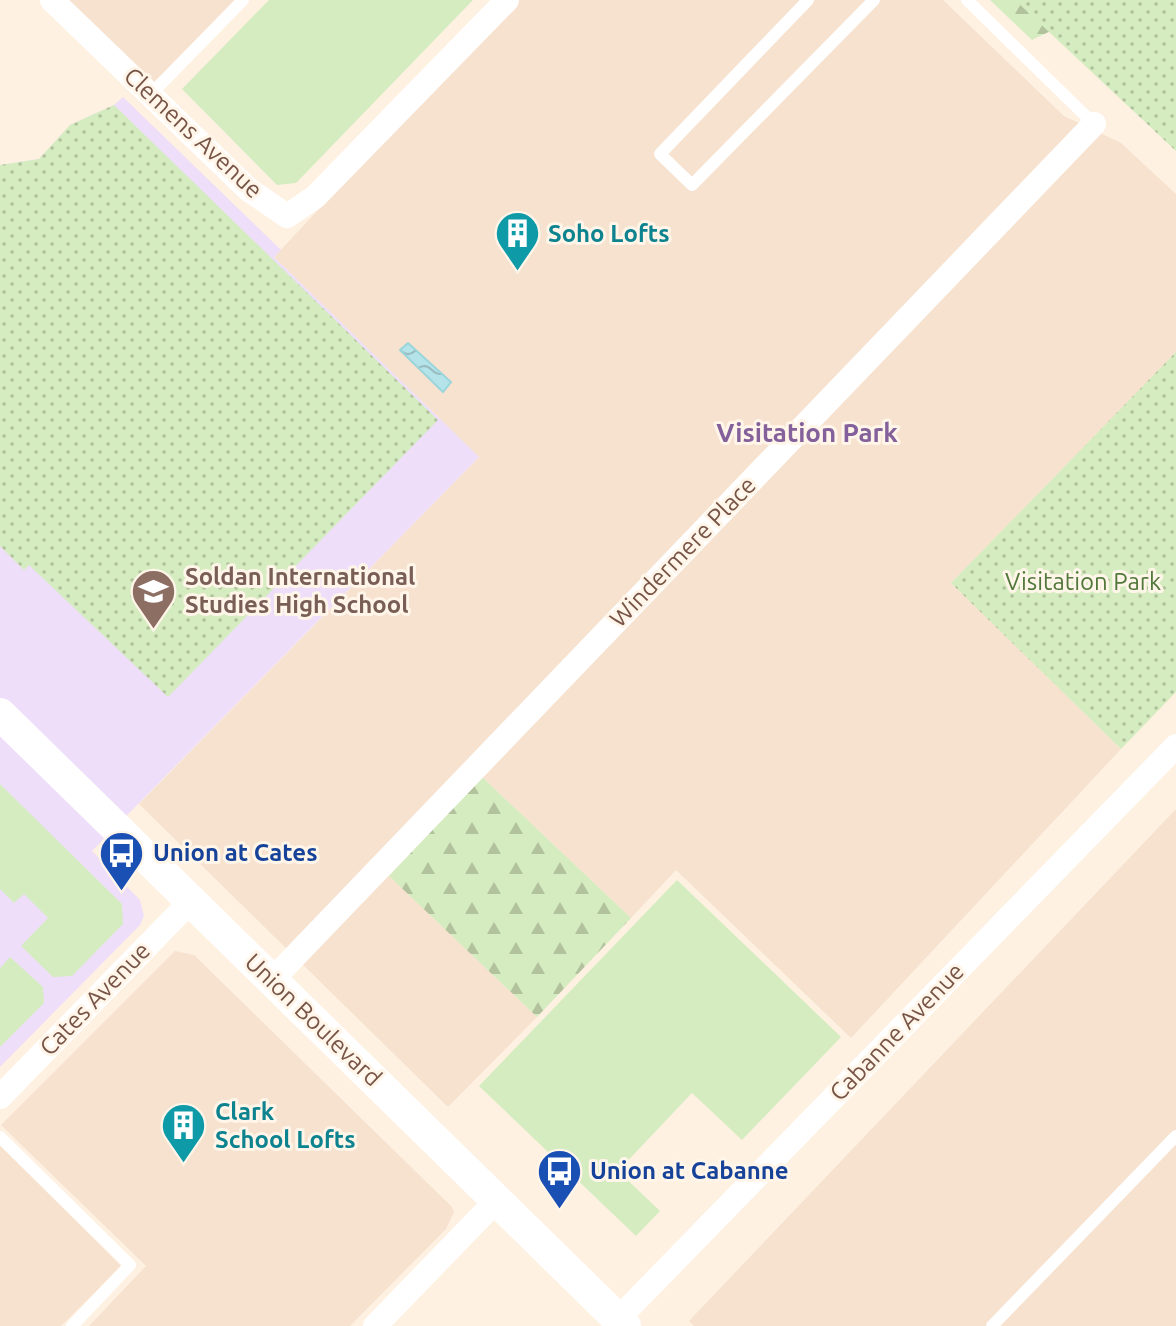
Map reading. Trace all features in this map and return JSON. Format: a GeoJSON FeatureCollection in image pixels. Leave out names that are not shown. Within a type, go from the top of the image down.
{"type":"FeatureCollection","features":[{"type":"Feature","properties":{"kind":"main road","name":"Union Boulevard"},"geometry":{"type":"LineString","coordinates":[[0,714],[622,1322]]}},
{"type":"Feature","properties":{"kind":"street","name":"Clemens Avenue"},"geometry":{"type":"LineString","coordinates":[[52,0],[249,190],[287,216],[315,197],[507,0]]}},
{"type":"Feature","properties":{"kind":"street","name":"Windermere Place"},"geometry":{"type":"LineString","coordinates":[[272,980],[1094,124]]}},
{"type":"Feature","properties":{"kind":"street","name":"Cabanne Avenue"},"geometry":{"type":"LineString","coordinates":[[622,1322],[1176,746]]}},
{"type":"Feature","properties":{"kind":"street","name":"Cates Avenue"},"geometry":{"type":"LineString","coordinates":[[0,1097],[191,901]]}},
{"type":"Feature","properties":{"kind":"street"},"geometry":{"type":"LineString","coordinates":[[375,1326],[497,1200]]}},
{"type":"Feature","properties":{"kind":"lane"},"geometry":{"type":"LineString","coordinates":[[150,95],[243,0]]}},
{"type":"Feature","properties":{"kind":"lane"},"geometry":{"type":"LineString","coordinates":[[808,0],[660,154],[692,185],[874,0]]}},
{"type":"Feature","properties":{"kind":"lane"},"geometry":{"type":"LineString","coordinates":[[967,0],[1094,124]]}},
{"type":"Feature","properties":{"kind":"lane"},"geometry":{"type":"LineString","coordinates":[[992,1326],[1176,1136]]}},
{"type":"Feature","properties":{"kind":"lane"},"geometry":{"type":"LineString","coordinates":[[0,1137],[130,1265],[72,1326]]}},
{"type":"Feature","properties":{"kind":"shaded area"},"geometry":{"type":"Polygon","coordinates":[[[52,0],[243,0],[150,95],[52,0]]]}},
{"type":"Feature","properties":{"kind":"shaded area"},"geometry":{"type":"Polygon","coordinates":[[[515,0],[943,0],[1064,116],[1121,143],[1176,194],[1176,352],[951,583],[1121,749],[851,1038],[676,870],[631,918],[482,777],[389,876],[537,1017],[448,1107],[139,804],[479,457],[274,257],[515,0]]]}},
{"type":"Feature","properties":{"kind":"shaded area","name":"Soldan International Studies High School"},"geometry":{"type":"Polygon","coordinates":[[[123,97],[281,250],[274,257],[479,457],[92,851],[140,900],[144,916],[140,925],[0,1067],[0,165],[39,159],[70,125],[114,105],[123,97]]]}},
{"type":"Feature","properties":{"kind":"shaded area"},"geometry":{"type":"Polygon","coordinates":[[[1176,809],[1176,1326],[694,1326],[689,1321],[1176,809]]]}},
{"type":"Feature","properties":{"kind":"shaded area","name":"Clark School Lofts"},"geometry":{"type":"Polygon","coordinates":[[[175,951],[194,955],[452,1207],[454,1212],[446,1229],[350,1326],[89,1326],[146,1266],[1,1125],[175,951]]]}},
{"type":"Feature","properties":{"kind":"shaded area"},"geometry":{"type":"Polygon","coordinates":[[[0,1145],[121,1266],[61,1326],[0,1326],[0,1145]]]}},
{"type":"Feature","properties":{"kind":"green space"},"geometry":{"type":"Polygon","coordinates":[[[269,0],[473,0],[296,183],[277,185],[182,89],[269,0]]]}},
{"type":"Feature","properties":{"kind":"green space"},"geometry":{"type":"Polygon","coordinates":[[[990,0],[1115,0],[1032,40],[990,0]]]}},
{"type":"Feature","properties":{"kind":"green space"},"geometry":{"type":"Polygon","coordinates":[[[1015,0],[1176,0],[1176,151],[1015,0]]]}},
{"type":"Feature","properties":{"kind":"green space","name":"Soldan International Studies High School"},"geometry":{"type":"Polygon","coordinates":[[[114,105],[438,420],[168,697],[29,565],[24,570],[0,546],[0,165],[39,159],[70,125],[114,105]]]}},
{"type":"Feature","properties":{"kind":"green space","name":"Visitation Park"},"geometry":{"type":"Polygon","coordinates":[[[1176,352],[1176,692],[1121,749],[951,583],[1176,352]]]}},
{"type":"Feature","properties":{"kind":"green space"},"geometry":{"type":"Polygon","coordinates":[[[482,777],[631,918],[537,1017],[389,876],[482,777]]]}},
{"type":"Feature","properties":{"kind":"green space"},"geometry":{"type":"Polygon","coordinates":[[[0,784],[122,904],[123,924],[72,976],[53,977],[21,946],[48,918],[24,894],[14,903],[0,889],[0,784]]]}},
{"type":"Feature","properties":{"kind":"green space"},"geometry":{"type":"Polygon","coordinates":[[[677,880],[841,1037],[742,1140],[692,1093],[618,1171],[660,1211],[636,1236],[479,1086],[677,880]]]}},
{"type":"Feature","properties":{"kind":"green space"},"geometry":{"type":"Polygon","coordinates":[[[10,957],[43,987],[44,1003],[0,1047],[0,968],[10,957]]]}},
{"type":"Feature","properties":{"kind":"water"},"geometry":{"type":"Polygon","coordinates":[[[408,343],[451,382],[443,392],[400,350],[408,343]]]}},
{"type":"Feature","properties":{"kind":"place","name":"Soho Lofts"},"geometry":{"type":"Point","coordinates":[517,273]}},
{"type":"Feature","properties":{"kind":"place","name":"Soldan International Studies High School"},"geometry":{"type":"Point","coordinates":[154,630]}},
{"type":"Feature","properties":{"kind":"place","name":"Union at Cates"},"geometry":{"type":"Point","coordinates":[122,892]}},
{"type":"Feature","properties":{"kind":"place","name":"Clark School Lofts"},"geometry":{"type":"Point","coordinates":[184,1165]}},
{"type":"Feature","properties":{"kind":"place","name":"Union at Cabanne"},"geometry":{"type":"Point","coordinates":[559,1210]}},
{"type":"Feature","properties":{"kind":"district","name":"Visitation Park"},"geometry":{"type":"Point","coordinates":[807,433]}}]}
